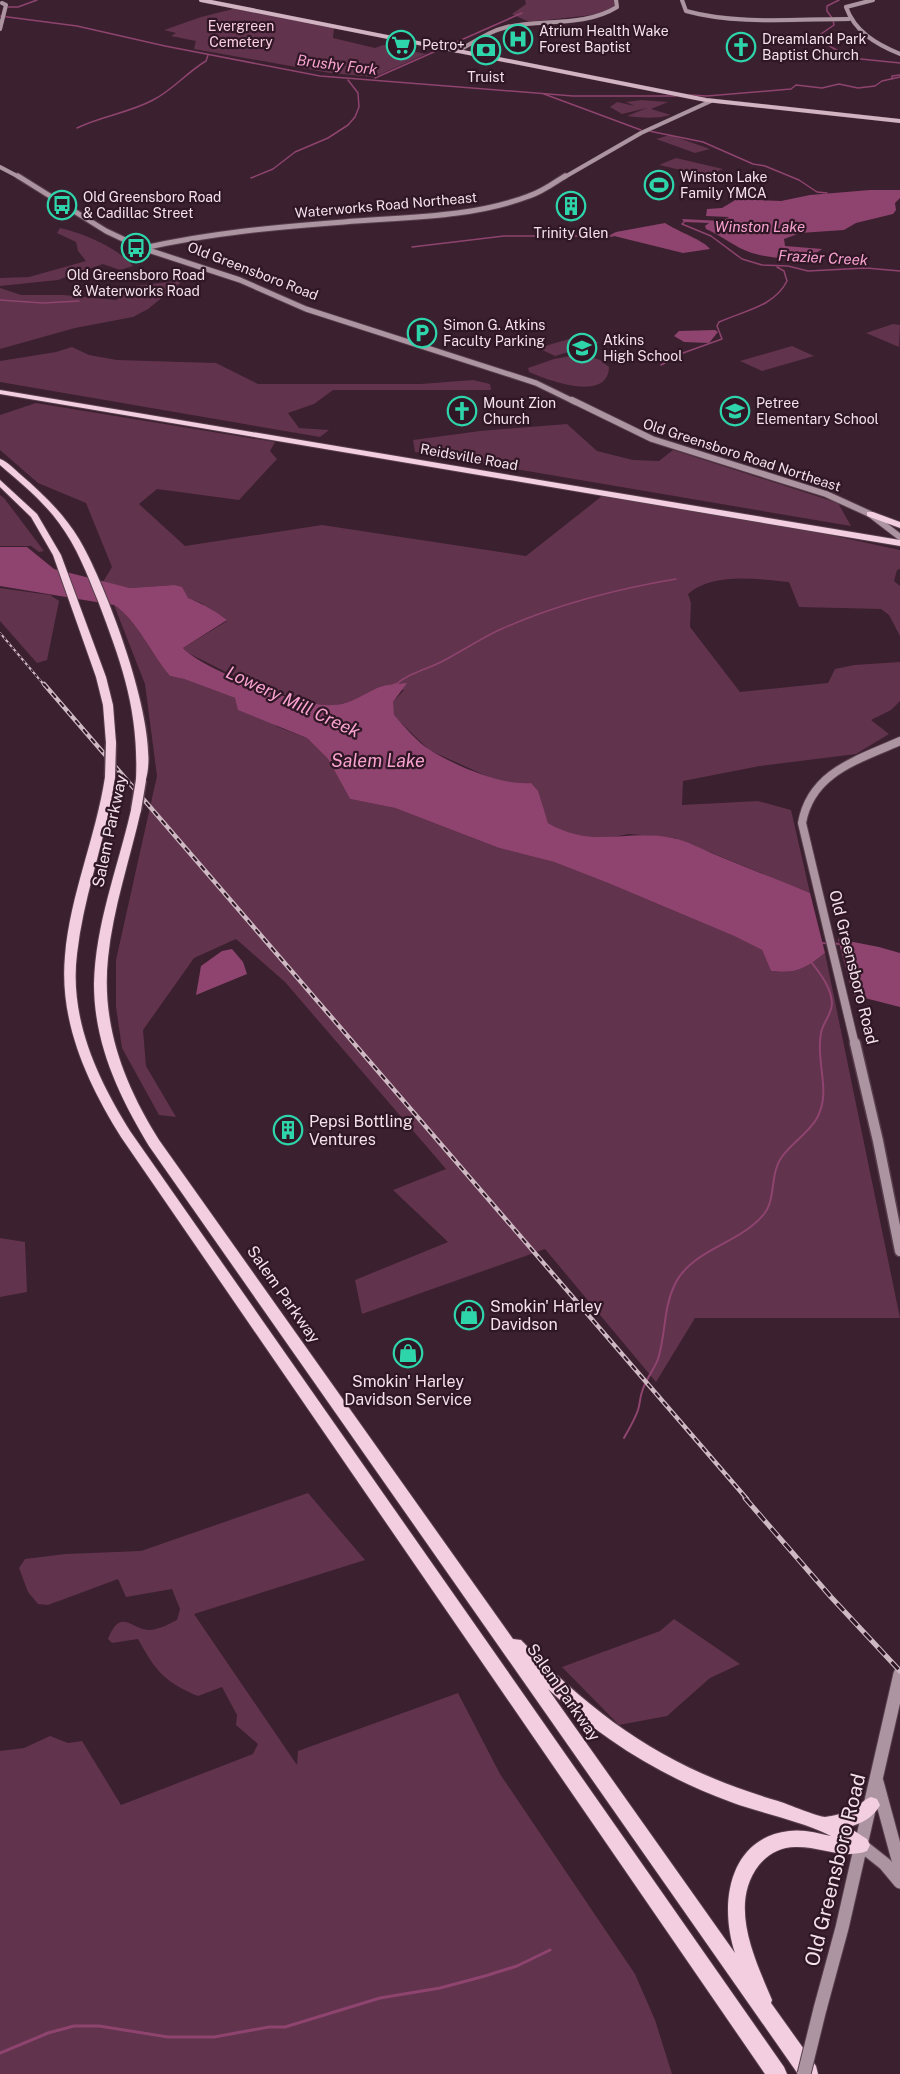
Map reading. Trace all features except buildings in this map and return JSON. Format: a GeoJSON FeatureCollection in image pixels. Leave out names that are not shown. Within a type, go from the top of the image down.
{"type":"FeatureCollection","features":[{"type":"Feature","properties":{"kind":"highway"},"geometry":{"type":"LineString","coordinates":[[0,387],[37,396]]}},
{"type":"Feature","properties":{"kind":"highway"},"geometry":{"type":"LineString","coordinates":[[0,392],[37,396]]}},
{"type":"Feature","properties":{"kind":"highway","name":"Reidsville Road"},"geometry":{"type":"LineString","coordinates":[[37,396],[900,537]]}},
{"type":"Feature","properties":{"kind":"highway","name":"Reidsville Road"},"geometry":{"type":"LineString","coordinates":[[37,396],[900,543]]}},
{"type":"Feature","properties":{"kind":"highway","name":"Salem Parkway"},"geometry":{"type":"LineString","coordinates":[[0,461],[42,498],[62,520],[78,543],[125,658],[138,702],[142,744],[141,780],[106,935],[100,1002],[104,1033],[118,1080],[134,1112],[153,1143],[810,2074]]}},
{"type":"Feature","properties":{"kind":"highway","name":"Salem Parkway"},"geometry":{"type":"LineString","coordinates":[[0,482],[34,516],[49,539],[61,565],[105,692],[111,743],[110,777],[105,813],[74,928],[69,974],[71,1006],[78,1038],[97,1086],[139,1154],[777,2074]]}},
{"type":"Feature","properties":{"kind":"highway"},"geometry":{"type":"LineString","coordinates":[[870,514],[900,526]]}},
{"type":"Feature","properties":{"kind":"highway"},"geometry":{"type":"LineString","coordinates":[[871,532],[900,526]]}},
{"type":"Feature","properties":{"kind":"highway"},"geometry":{"type":"LineString","coordinates":[[483,1611],[562,1694],[594,1721],[630,1745],[668,1767],[711,1786],[845,1832],[861,1845]]}},
{"type":"Feature","properties":{"kind":"highway"},"geometry":{"type":"LineString","coordinates":[[820,1824],[842,1822],[856,1817],[871,1805]]}},
{"type":"Feature","properties":{"kind":"highway"},"geometry":{"type":"LineString","coordinates":[[772,2021],[744,1953],[738,1929],[737,1897],[744,1870],[762,1850],[787,1839],[807,1839],[841,1846],[861,1845]]}},
{"type":"Feature","properties":{"kind":"main road"},"geometry":{"type":"LineString","coordinates":[[201,0],[711,101],[900,121]]}},
{"type":"Feature","properties":{"kind":"street"},"geometry":{"type":"LineString","coordinates":[[0,29],[3,16],[1,3],[9,0]]}},
{"type":"Feature","properties":{"kind":"street"},"geometry":{"type":"LineString","coordinates":[[457,51],[470,45],[480,35],[492,31],[535,22],[604,14],[617,7],[616,0]]}},
{"type":"Feature","properties":{"kind":"street"},"geometry":{"type":"LineString","coordinates":[[682,0],[689,13],[760,19],[849,20],[879,44],[900,54]]}},
{"type":"Feature","properties":{"kind":"street"},"geometry":{"type":"LineString","coordinates":[[849,20],[846,7],[873,0]]}},
{"type":"Feature","properties":{"kind":"street","name":"Waterworks Road Northeast"},"geometry":{"type":"LineString","coordinates":[[142,248],[230,231],[447,214],[492,207],[531,196],[650,128],[711,101]]}},
{"type":"Feature","properties":{"kind":"street","name":"Old Greensboro Road"},"geometry":{"type":"LineString","coordinates":[[0,167],[37,186],[106,231],[142,248],[240,280],[306,309],[473,362]]}},
{"type":"Feature","properties":{"kind":"street","name":"Old Greensboro Road Northeast"},"geometry":{"type":"LineString","coordinates":[[473,362],[547,388],[652,439],[814,490],[870,514],[900,537]]}},
{"type":"Feature","properties":{"kind":"street","name":"Old Greensboro Road"},"geometry":{"type":"LineString","coordinates":[[900,741],[832,775],[814,791],[804,810],[803,831],[882,1161],[900,1251]]}},
{"type":"Feature","properties":{"kind":"street","name":"Old Greensboro Road"},"geometry":{"type":"LineString","coordinates":[[804,2074],[877,1780],[900,1674]]}},
{"type":"Feature","properties":{"kind":"street"},"geometry":{"type":"LineString","coordinates":[[877,1780],[900,1867]]}},
{"type":"Feature","properties":{"kind":"street"},"geometry":{"type":"LineString","coordinates":[[861,1845],[885,1864],[900,1882]]}},
{"type":"Feature","properties":{"kind":"green space"},"geometry":{"type":"Polygon","coordinates":[[[525,0],[615,0],[616,4],[609,11],[592,15],[529,22],[512,14],[526,4],[525,0]]]}},
{"type":"Feature","properties":{"kind":"green space","name":"Evergreen Cemetery"},"geometry":{"type":"Polygon","coordinates":[[[237,8],[334,28],[333,38],[375,48],[383,45],[426,54],[374,77],[330,73],[194,49],[196,41],[171,36],[176,33],[164,30],[237,8]]]}},
{"type":"Feature","properties":{"kind":"green space"},"geometry":{"type":"Polygon","coordinates":[[[641,100],[668,102],[651,109],[671,115],[649,118],[627,116],[647,108],[622,114],[610,107],[617,102],[635,106],[626,102],[641,100]]]}},
{"type":"Feature","properties":{"kind":"green space"},"geometry":{"type":"Polygon","coordinates":[[[670,135],[710,149],[695,153],[656,139],[670,135]]]}},
{"type":"Feature","properties":{"kind":"green space"},"geometry":{"type":"Polygon","coordinates":[[[676,158],[723,169],[707,176],[659,165],[676,158]]]}},
{"type":"Feature","properties":{"kind":"green space"},"geometry":{"type":"Polygon","coordinates":[[[60,228],[100,242],[127,259],[133,266],[120,270],[103,264],[58,280],[0,286],[0,278],[29,277],[86,261],[78,251],[76,242],[57,233],[60,228]]]}},
{"type":"Feature","properties":{"kind":"green space"},"geometry":{"type":"Polygon","coordinates":[[[184,280],[148,309],[133,317],[75,328],[0,349],[0,288],[21,295],[64,295],[116,300],[136,286],[184,280]]]}},
{"type":"Feature","properties":{"kind":"green space"},"geometry":{"type":"Polygon","coordinates":[[[893,324],[900,325],[899,347],[866,333],[893,324]]]}},
{"type":"Feature","properties":{"kind":"green space"},"geometry":{"type":"Polygon","coordinates":[[[583,335],[599,343],[555,356],[538,348],[583,335]]]}},
{"type":"Feature","properties":{"kind":"green space"},"geometry":{"type":"Polygon","coordinates":[[[792,346],[814,356],[762,371],[740,361],[792,346]]]}},
{"type":"Feature","properties":{"kind":"green space"},"geometry":{"type":"Polygon","coordinates":[[[72,347],[89,355],[117,360],[216,363],[258,384],[420,384],[473,380],[490,384],[491,390],[333,390],[314,404],[288,413],[299,428],[329,430],[320,437],[0,382],[0,361],[56,352],[72,347]]]}},
{"type":"Feature","properties":{"kind":"green space"},"geometry":{"type":"Polygon","coordinates":[[[582,354],[600,360],[609,367],[606,378],[599,384],[588,387],[575,386],[549,380],[529,372],[528,368],[554,359],[582,354]]]}},
{"type":"Feature","properties":{"kind":"green space"},"geometry":{"type":"Polygon","coordinates":[[[36,403],[275,442],[270,451],[277,459],[239,500],[157,489],[139,504],[185,546],[322,525],[526,556],[602,496],[807,530],[900,550],[900,569],[897,570],[894,581],[900,586],[900,636],[889,615],[881,609],[799,607],[789,582],[750,579],[723,580],[710,582],[688,594],[691,603],[690,627],[740,692],[828,683],[835,669],[854,665],[900,662],[900,701],[891,710],[871,720],[889,734],[856,754],[760,766],[683,781],[682,805],[758,801],[791,810],[810,893],[675,838],[629,834],[608,838],[588,838],[564,832],[548,823],[542,807],[515,785],[493,779],[429,750],[393,715],[393,702],[404,690],[381,687],[355,701],[331,706],[317,704],[254,686],[188,653],[183,648],[227,621],[222,616],[209,611],[203,604],[188,598],[174,585],[130,588],[103,582],[112,567],[86,503],[38,483],[0,450],[0,415],[36,403]]]}},
{"type":"Feature","properties":{"kind":"green space"},"geometry":{"type":"Polygon","coordinates":[[[567,424],[597,451],[633,460],[659,461],[673,450],[838,503],[851,526],[415,452],[413,440],[480,431],[567,424]]]}},
{"type":"Feature","properties":{"kind":"green space"},"geometry":{"type":"Polygon","coordinates":[[[0,495],[44,551],[39,552],[31,546],[0,546],[0,495]]]}},
{"type":"Feature","properties":{"kind":"green space"},"geometry":{"type":"Polygon","coordinates":[[[0,588],[50,595],[59,601],[47,660],[37,663],[0,621],[0,588]]]}},
{"type":"Feature","properties":{"kind":"green space"},"geometry":{"type":"Polygon","coordinates":[[[114,605],[130,619],[170,676],[235,698],[278,727],[307,738],[328,759],[350,799],[395,808],[499,848],[554,862],[608,883],[762,950],[771,971],[787,972],[800,969],[825,953],[900,1318],[695,1318],[656,1382],[545,1249],[362,1314],[355,1280],[448,1242],[393,1190],[446,1169],[285,982],[236,939],[194,958],[143,1030],[146,1066],[176,1117],[159,1115],[122,1048],[116,1007],[116,960],[157,776],[145,684],[114,605]]]}},
{"type":"Feature","properties":{"kind":"green space"},"geometry":{"type":"Polygon","coordinates":[[[0,1238],[25,1242],[27,1292],[0,1297],[0,1238]]]}},
{"type":"Feature","properties":{"kind":"green space"},"geometry":{"type":"Polygon","coordinates":[[[308,1493],[365,1560],[194,1614],[297,1765],[298,1751],[458,1693],[500,1774],[635,1974],[655,2020],[672,2074],[0,2074],[0,1751],[24,1748],[50,1736],[68,1743],[82,1741],[121,1805],[253,1754],[258,1744],[236,1725],[237,1715],[222,1687],[198,1696],[186,1691],[155,1667],[138,1639],[112,1643],[108,1639],[113,1629],[122,1622],[150,1630],[177,1620],[180,1609],[172,1589],[126,1597],[118,1579],[48,1605],[38,1604],[28,1592],[19,1568],[25,1559],[65,1554],[141,1551],[308,1493]]]}},
{"type":"Feature","properties":{"kind":"green space"},"geometry":{"type":"Polygon","coordinates":[[[674,1619],[740,1664],[710,1678],[667,1716],[619,1725],[562,1667],[660,1631],[674,1619]]]}},
{"type":"Feature","properties":{"kind":"water","name":"Winston Lake"},"geometry":{"type":"Polygon","coordinates":[[[900,190],[900,198],[895,203],[896,210],[893,214],[856,223],[844,230],[800,233],[784,239],[785,246],[822,249],[798,258],[778,258],[752,253],[706,229],[705,226],[709,223],[684,222],[682,219],[722,221],[729,217],[706,216],[707,209],[722,208],[737,199],[781,201],[810,195],[900,190]]]}},
{"type":"Feature","properties":{"kind":"water"},"geometry":{"type":"Polygon","coordinates":[[[665,223],[710,249],[683,253],[610,235],[616,232],[665,223]]]}},
{"type":"Feature","properties":{"kind":"water"},"geometry":{"type":"Polygon","coordinates":[[[715,330],[718,332],[709,343],[684,342],[674,336],[679,331],[715,330]]]}},
{"type":"Feature","properties":{"kind":"water","name":"Salem Lake"},"geometry":{"type":"Polygon","coordinates":[[[0,547],[27,547],[54,569],[130,588],[174,585],[182,587],[188,598],[227,620],[183,648],[211,667],[254,686],[300,700],[333,705],[352,701],[383,686],[407,683],[393,702],[394,715],[425,747],[479,774],[507,781],[531,783],[538,791],[548,823],[565,831],[595,837],[639,835],[673,838],[810,893],[825,953],[812,963],[794,971],[771,971],[762,950],[608,883],[554,862],[499,848],[395,808],[350,799],[328,759],[307,738],[238,710],[235,698],[170,676],[130,619],[114,605],[0,586],[0,547]]]}},
{"type":"Feature","properties":{"kind":"water"},"geometry":{"type":"Polygon","coordinates":[[[838,939],[900,953],[900,1007],[853,995],[838,939]]]}},
{"type":"Feature","properties":{"kind":"water"},"geometry":{"type":"Polygon","coordinates":[[[232,949],[243,962],[247,974],[196,995],[201,966],[222,951],[232,949]]]}},
{"type":"Feature","properties":{"kind":"waterway"},"geometry":{"type":"LineString","coordinates":[[8,7],[18,7],[37,0]]}},
{"type":"Feature","properties":{"kind":"waterway"},"geometry":{"type":"LineString","coordinates":[[832,18],[827,11],[827,6],[839,0]]}},
{"type":"Feature","properties":{"kind":"waterway"},"geometry":{"type":"LineString","coordinates":[[375,78],[522,13]]}},
{"type":"Feature","properties":{"kind":"waterway","name":"Brushy Fork"},"geometry":{"type":"LineString","coordinates":[[0,16],[77,26],[165,46],[320,76],[573,96],[676,96]]}},
{"type":"Feature","properties":{"kind":"waterway"},"geometry":{"type":"LineString","coordinates":[[833,20],[834,25],[815,38],[851,58],[900,63]]}},
{"type":"Feature","properties":{"kind":"waterway"},"geometry":{"type":"LineString","coordinates":[[77,128],[153,100],[206,61],[208,55]]}},
{"type":"Feature","properties":{"kind":"waterway","name":"Brushy Fork"},"geometry":{"type":"LineString","coordinates":[[892,79],[892,76],[900,75]]}},
{"type":"Feature","properties":{"kind":"waterway","name":"Brushy Fork"},"geometry":{"type":"LineString","coordinates":[[892,79],[900,77]]}},
{"type":"Feature","properties":{"kind":"waterway","name":"Brushy Fork"},"geometry":{"type":"LineString","coordinates":[[690,95],[707,96],[791,89],[796,85],[822,88],[839,84],[858,88],[875,86],[882,81],[892,79]]}},
{"type":"Feature","properties":{"kind":"waterway"},"geometry":{"type":"LineString","coordinates":[[251,178],[273,169],[295,152],[328,138],[348,125],[355,117],[359,107],[358,93],[348,80]]}},
{"type":"Feature","properties":{"kind":"waterway","name":"Frazier Creek"},"geometry":{"type":"LineString","coordinates":[[544,94],[641,130]]}},
{"type":"Feature","properties":{"kind":"waterway","name":"Frazier Creek"},"geometry":{"type":"LineString","coordinates":[[649,131],[703,142],[753,164],[765,166],[799,180],[817,192],[827,193]]}},
{"type":"Feature","properties":{"kind":"waterway","name":"Frazier Creek"},"geometry":{"type":"LineString","coordinates":[[684,222],[682,224],[711,236],[742,259],[762,265],[788,266],[808,271],[866,268],[900,271]]}},
{"type":"Feature","properties":{"kind":"waterway"},"geometry":{"type":"LineString","coordinates":[[412,247],[504,236],[613,236]]}},
{"type":"Feature","properties":{"kind":"waterway"},"geometry":{"type":"LineString","coordinates":[[661,365],[683,353],[722,339],[717,326],[719,322],[757,307],[774,297],[787,281],[784,271],[777,267]]}},
{"type":"Feature","properties":{"kind":"waterway"},"geometry":{"type":"LineString","coordinates":[[0,300],[43,303],[79,301]]}},
{"type":"Feature","properties":{"kind":"waterway"},"geometry":{"type":"LineString","coordinates":[[394,686],[411,675],[520,621],[586,599],[676,579]]}},
{"type":"Feature","properties":{"kind":"waterway","name":"Lowery Mill Creek"},"geometry":{"type":"LineString","coordinates":[[821,943],[842,944]]}},
{"type":"Feature","properties":{"kind":"waterway"},"geometry":{"type":"LineString","coordinates":[[624,1438],[639,1408],[645,1383],[658,1359],[668,1302],[675,1284],[683,1272],[704,1254],[742,1233],[764,1214],[768,1208],[775,1171],[781,1158],[813,1124],[821,1108],[823,1087],[820,1044],[822,1029],[831,1011],[832,1003],[828,986],[812,963]]}},
{"type":"Feature","properties":{"kind":"waterway"},"geometry":{"type":"LineString","coordinates":[[0,2053],[48,2033],[74,2026],[99,2026],[168,2037],[214,2037],[269,2027],[285,2027],[380,1998],[440,1988],[485,1976],[517,1966],[550,1950]]}},
{"type":"Feature","properties":{"kind":"railway"},"geometry":{"type":"LineString","coordinates":[[0,633],[45,686]]}},
{"type":"Feature","properties":{"kind":"railway"},"geometry":{"type":"LineString","coordinates":[[44,684],[747,1499]]}},
{"type":"Feature","properties":{"kind":"railway"},"geometry":{"type":"LineString","coordinates":[[745,1498],[831,1597],[900,1671]]}},
{"type":"Feature","properties":{"kind":"place","name":"Atrium Health Wake Forest Baptist"},"geometry":{"type":"Point","coordinates":[518,39]}},
{"type":"Feature","properties":{"kind":"place","name":"Petro+"},"geometry":{"type":"Point","coordinates":[401,45]}},
{"type":"Feature","properties":{"kind":"place","name":"Dreamland Park Baptist Church"},"geometry":{"type":"Point","coordinates":[741,47]}},
{"type":"Feature","properties":{"kind":"place","name":"Truist"},"geometry":{"type":"Point","coordinates":[486,50]}},
{"type":"Feature","properties":{"kind":"place","name":"Winston Lake Family YMCA"},"geometry":{"type":"Point","coordinates":[659,185]}},
{"type":"Feature","properties":{"kind":"place","name":"Old Greensboro Road & Cadillac Street"},"geometry":{"type":"Point","coordinates":[62,205]}},
{"type":"Feature","properties":{"kind":"place","name":"Trinity Glen"},"geometry":{"type":"Point","coordinates":[571,206]}},
{"type":"Feature","properties":{"kind":"place","name":"Old Greensboro Road & Waterworks Road"},"geometry":{"type":"Point","coordinates":[136,248]}},
{"type":"Feature","properties":{"kind":"place","name":"Simon G. Atkins Faculty Parking"},"geometry":{"type":"Point","coordinates":[422,333]}},
{"type":"Feature","properties":{"kind":"place","name":"Atkins High School"},"geometry":{"type":"Point","coordinates":[582,348]}},
{"type":"Feature","properties":{"kind":"place","name":"Mount Zion Church"},"geometry":{"type":"Point","coordinates":[462,411]}},
{"type":"Feature","properties":{"kind":"place","name":"Petree Elementary School"},"geometry":{"type":"Point","coordinates":[735,411]}},
{"type":"Feature","properties":{"kind":"place","name":"Pepsi Bottling Ventures"},"geometry":{"type":"Point","coordinates":[288,1130]}},
{"type":"Feature","properties":{"kind":"place","name":"Smokin' Harley Davidson"},"geometry":{"type":"Point","coordinates":[469,1315]}},
{"type":"Feature","properties":{"kind":"place","name":"Smokin' Harley Davidson Service"},"geometry":{"type":"Point","coordinates":[408,1353]}}]}
